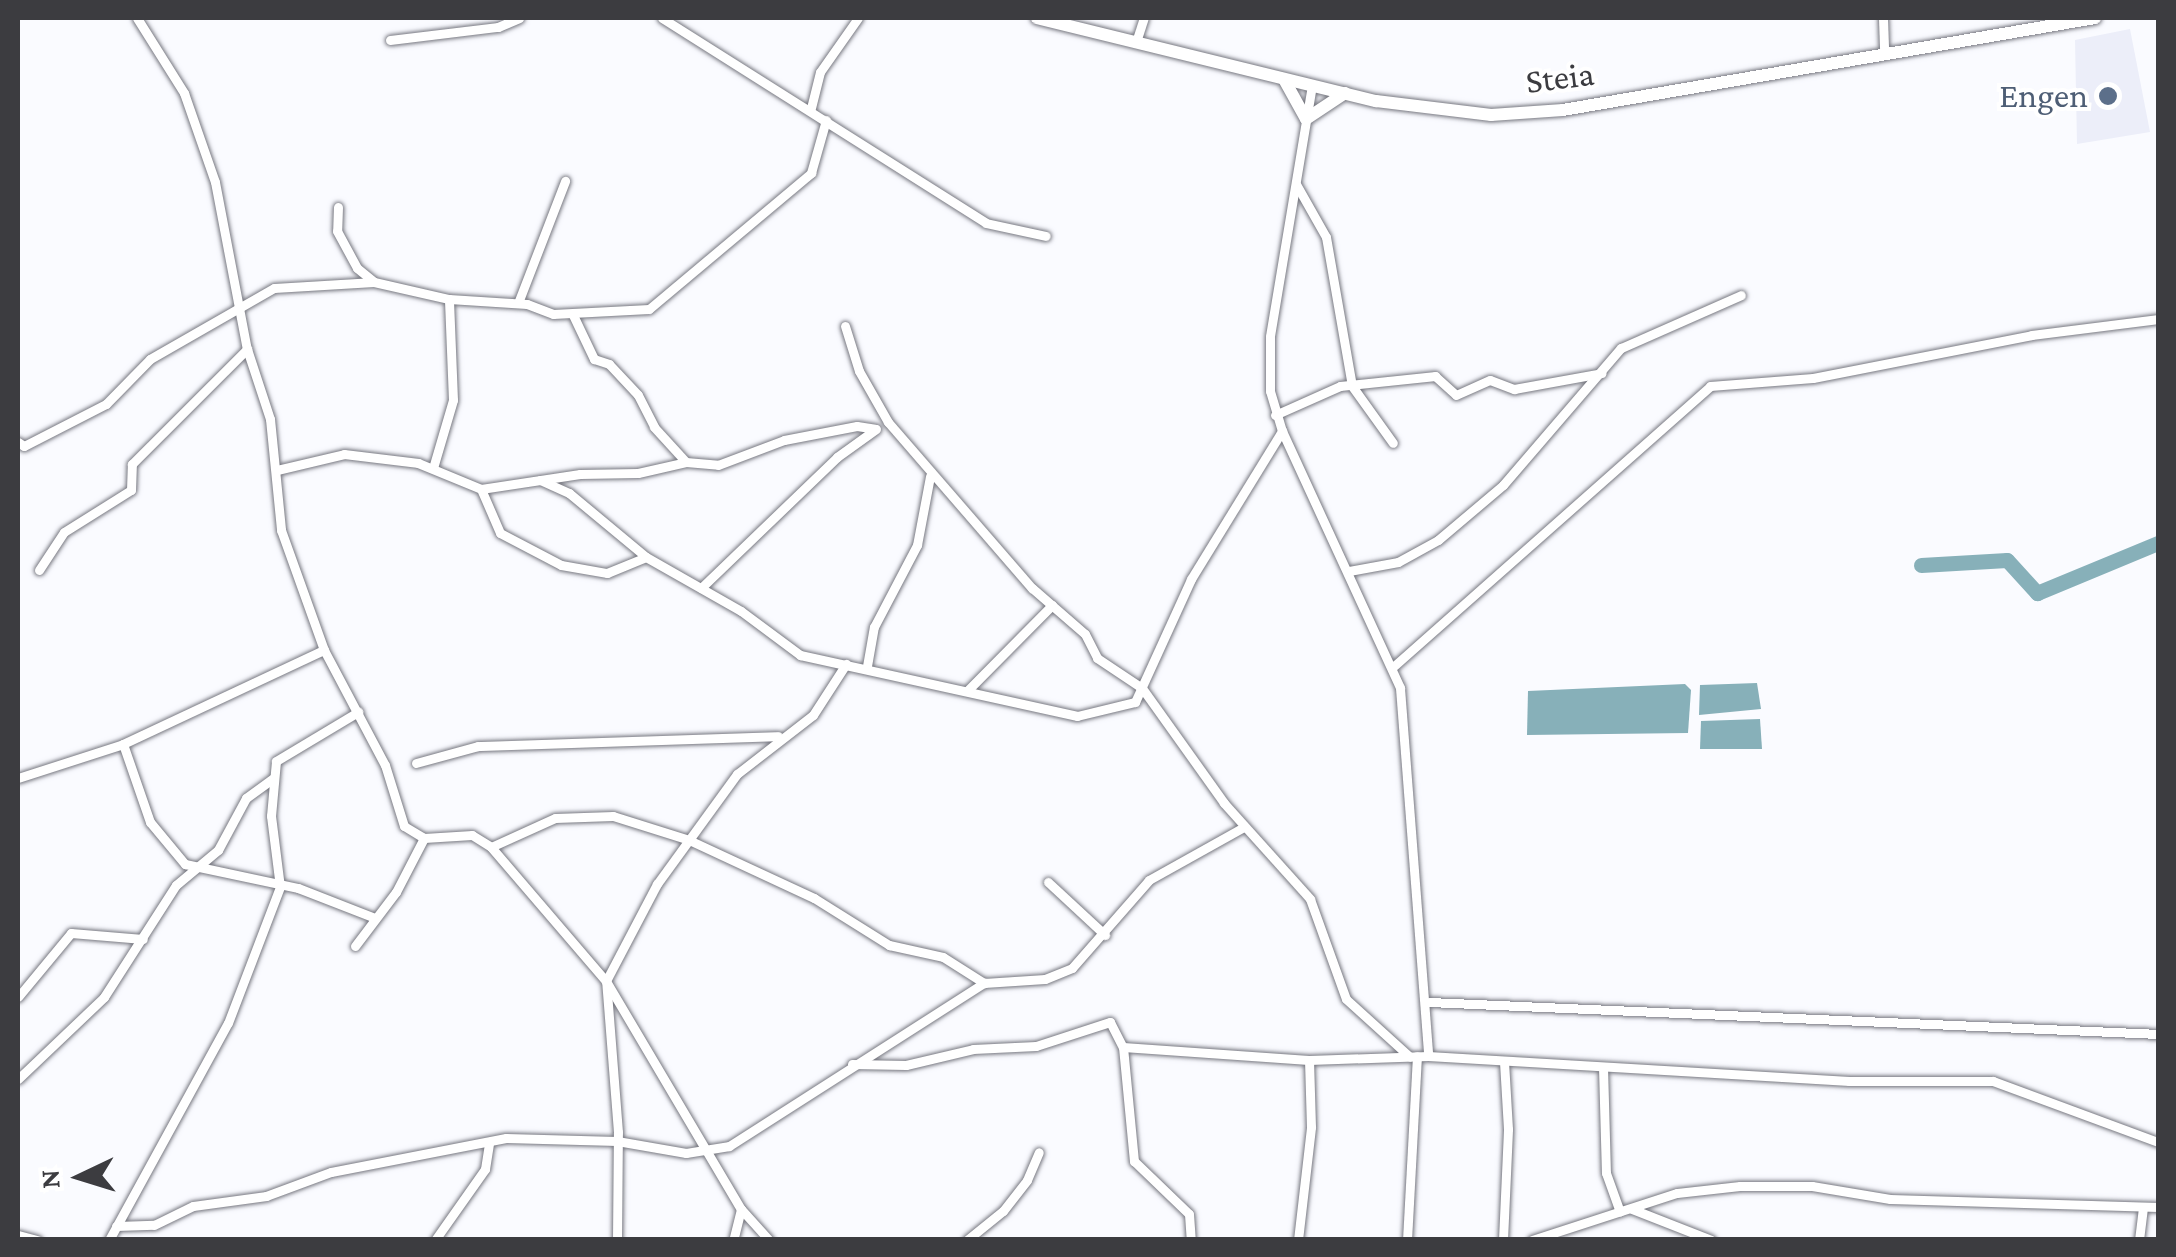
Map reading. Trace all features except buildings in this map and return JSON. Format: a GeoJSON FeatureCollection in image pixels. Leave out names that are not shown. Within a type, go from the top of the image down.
{"type":"FeatureCollection","features":[{"type":"Feature","properties":{"kind":"main road","name":"Steia"},"geometry":{"type":"LineString","coordinates":[[1037,18],[1286,80],[1446,113],[1536,114],[2095,18]]}},
{"type":"Feature","properties":{"kind":"main road"},"geometry":{"type":"LineString","coordinates":[[1286,80],[1306,119],[1345,93]]}},
{"type":"Feature","properties":{"kind":"street"},"geometry":{"type":"LineString","coordinates":[[138,18],[190,106],[217,188],[247,349],[270,419],[281,530],[324,650],[385,765],[404,826],[424,838],[472,835],[490,847],[606,981],[741,1210],[769,1240]]}},
{"type":"Feature","properties":{"kind":"street"},"geometry":{"type":"LineString","coordinates":[[390,40],[469,22],[498,27],[519,18]]}},
{"type":"Feature","properties":{"kind":"street"},"geometry":{"type":"LineString","coordinates":[[662,18],[811,108],[986,223],[1046,236]]}},
{"type":"Feature","properties":{"kind":"street"},"geometry":{"type":"LineString","coordinates":[[811,108],[820,72],[858,18]]}},
{"type":"Feature","properties":{"kind":"street"},"geometry":{"type":"LineString","coordinates":[[1136,42],[1144,18]]}},
{"type":"Feature","properties":{"kind":"street"},"geometry":{"type":"LineString","coordinates":[[1883,18],[1884,55]]}},
{"type":"Feature","properties":{"kind":"street"},"geometry":{"type":"LineString","coordinates":[[1312,86],[1270,337],[1276,416],[1394,666],[1403,703],[1428,1002],[1418,1056],[1407,1240]]}},
{"type":"Feature","properties":{"kind":"street"},"geometry":{"type":"LineString","coordinates":[[18,442],[24,446],[106,404],[150,359],[239,303],[274,288],[374,282],[448,299],[518,302],[573,315],[649,309],[811,173],[826,120]]}},
{"type":"Feature","properties":{"kind":"street"},"geometry":{"type":"LineString","coordinates":[[518,302],[566,180]]}},
{"type":"Feature","properties":{"kind":"street"},"geometry":{"type":"LineString","coordinates":[[1296,184],[1326,237],[1352,386],[1393,443]]}},
{"type":"Feature","properties":{"kind":"street"},"geometry":{"type":"LineString","coordinates":[[338,207],[337,231],[357,268],[374,282]]}},
{"type":"Feature","properties":{"kind":"street"},"geometry":{"type":"LineString","coordinates":[[1349,571],[1398,562],[1438,540],[1502,485],[1602,373],[1609,358],[1636,338],[1740,295]]}},
{"type":"Feature","properties":{"kind":"street"},"geometry":{"type":"LineString","coordinates":[[433,468],[452,400],[448,299]]}},
{"type":"Feature","properties":{"kind":"street"},"geometry":{"type":"LineString","coordinates":[[573,315],[594,359],[609,364],[638,395],[654,427],[686,462]]}},
{"type":"Feature","properties":{"kind":"street"},"geometry":{"type":"LineString","coordinates":[[1394,666],[1710,386],[1813,378],[2032,335],[2158,319]]}},
{"type":"Feature","properties":{"kind":"street"},"geometry":{"type":"LineString","coordinates":[[845,326],[859,371],[888,422],[930,476],[1052,605],[1085,634],[1099,660],[1142,688],[1244,827],[1310,898],[1346,999],[1418,1056]]}},
{"type":"Feature","properties":{"kind":"street"},"geometry":{"type":"LineString","coordinates":[[40,570],[64,532],[131,490],[132,464],[247,349]]}},
{"type":"Feature","properties":{"kind":"street"},"geometry":{"type":"LineString","coordinates":[[1276,416],[1326,390],[1352,386],[1435,376],[1456,395],[1490,380],[1514,389],[1602,373]]}},
{"type":"Feature","properties":{"kind":"street"},"geometry":{"type":"LineString","coordinates":[[701,588],[837,457],[888,422]]}},
{"type":"Feature","properties":{"kind":"street"},"geometry":{"type":"LineString","coordinates":[[276,470],[344,454],[433,468],[481,490],[540,480],[638,473],[686,462],[718,465],[784,440],[853,426],[876,429]]}},
{"type":"Feature","properties":{"kind":"street"},"geometry":{"type":"LineString","coordinates":[[540,480],[570,493],[646,558],[701,588],[800,655],[866,666],[907,683],[967,690],[1077,716],[1129,706],[1142,688],[1191,579],[1282,431]]}},
{"type":"Feature","properties":{"kind":"street"},"geometry":{"type":"LineString","coordinates":[[866,666],[874,627],[917,545],[930,476]]}},
{"type":"Feature","properties":{"kind":"street"},"geometry":{"type":"LineString","coordinates":[[481,490],[500,533],[561,566],[607,573],[646,558]]}},
{"type":"Feature","properties":{"kind":"street"},"geometry":{"type":"LineString","coordinates":[[967,690],[1052,605]]}},
{"type":"Feature","properties":{"kind":"street"},"geometry":{"type":"LineString","coordinates":[[18,778],[122,744],[324,650]]}},
{"type":"Feature","properties":{"kind":"street"},"geometry":{"type":"LineString","coordinates":[[617,1240],[617,1141],[606,981],[648,898],[737,774],[778,736],[813,716],[846,664]]}},
{"type":"Feature","properties":{"kind":"street"},"geometry":{"type":"LineString","coordinates":[[109,1240],[234,1012],[280,887],[271,816],[278,756],[358,712]]}},
{"type":"Feature","properties":{"kind":"street"},"geometry":{"type":"LineString","coordinates":[[416,763],[478,746],[778,736]]}},
{"type":"Feature","properties":{"kind":"street"},"geometry":{"type":"LineString","coordinates":[[122,744],[155,831],[196,868],[317,894],[374,918]]}},
{"type":"Feature","properties":{"kind":"street"},"geometry":{"type":"LineString","coordinates":[[18,1079],[104,997],[176,885],[218,850],[240,804],[274,778]]}},
{"type":"Feature","properties":{"kind":"street"},"geometry":{"type":"LineString","coordinates":[[490,847],[528,826],[590,814],[689,840],[814,898],[889,945],[943,957],[984,983]]}},
{"type":"Feature","properties":{"kind":"street"},"geometry":{"type":"LineString","coordinates":[[116,1226],[154,1224],[193,1206],[266,1196],[331,1172],[489,1143],[617,1141],[678,1152],[750,1137],[766,1118],[984,983],[1058,975],[1105,935],[1149,880],[1244,827]]}},
{"type":"Feature","properties":{"kind":"street"},"geometry":{"type":"LineString","coordinates":[[355,946],[424,838]]}},
{"type":"Feature","properties":{"kind":"street"},"geometry":{"type":"LineString","coordinates":[[1048,882],[1105,935]]}},
{"type":"Feature","properties":{"kind":"street"},"geometry":{"type":"LineString","coordinates":[[18,997],[70,933],[143,939]]}},
{"type":"Feature","properties":{"kind":"street"},"geometry":{"type":"LineString","coordinates":[[1428,1002],[2158,1034]]}},
{"type":"Feature","properties":{"kind":"street"},"geometry":{"type":"LineString","coordinates":[[852,1064],[906,1065],[973,1050],[1036,1046],[1110,1022],[1123,1047],[1134,1162],[1189,1214],[1191,1240]]}},
{"type":"Feature","properties":{"kind":"street"},"geometry":{"type":"LineString","coordinates":[[1123,1047],[1309,1060],[1418,1056],[1993,1081],[2158,1142]]}},
{"type":"Feature","properties":{"kind":"street"},"geometry":{"type":"LineString","coordinates":[[1298,1240],[1311,1127],[1309,1060]]}},
{"type":"Feature","properties":{"kind":"street"},"geometry":{"type":"LineString","coordinates":[[1502,1240],[1504,1061]]}},
{"type":"Feature","properties":{"kind":"street"},"geometry":{"type":"LineString","coordinates":[[1603,1067],[1606,1173],[1620,1212]]}},
{"type":"Feature","properties":{"kind":"street"},"geometry":{"type":"LineString","coordinates":[[435,1240],[485,1169],[489,1143]]}},
{"type":"Feature","properties":{"kind":"street"},"geometry":{"type":"LineString","coordinates":[[967,1240],[1011,1201],[1039,1152]]}},
{"type":"Feature","properties":{"kind":"street"},"geometry":{"type":"LineString","coordinates":[[1532,1240],[1688,1190],[1804,1185],[1874,1198],[2158,1207]]}},
{"type":"Feature","properties":{"kind":"street"},"geometry":{"type":"LineString","coordinates":[[2139,1240],[2143,1207]]}},
{"type":"Feature","properties":{"kind":"street"},"geometry":{"type":"LineString","coordinates":[[1632,1209],[1711,1240]]}},
{"type":"Feature","properties":{"kind":"street"},"geometry":{"type":"LineString","coordinates":[[733,1240],[741,1210]]}},
{"type":"Feature","properties":{"kind":"street"},"geometry":{"type":"LineString","coordinates":[[18,1235],[37,1240]]}},
{"type":"Feature","properties":{"kind":"shaded area"},"geometry":{"type":"Polygon","coordinates":[[[2130,29],[2150,132],[2077,144],[2075,40],[2130,29]]]}},
{"type":"Feature","properties":{"kind":"water"},"geometry":{"type":"Polygon","coordinates":[[[1757,683],[1761,709],[1699,715],[1700,685],[1757,683]]]}},
{"type":"Feature","properties":{"kind":"water"},"geometry":{"type":"Polygon","coordinates":[[[1685,684],[1691,690],[1688,733],[1527,735],[1528,691],[1685,684]]]}},
{"type":"Feature","properties":{"kind":"water"},"geometry":{"type":"Polygon","coordinates":[[[1760,719],[1762,749],[1700,749],[1701,721],[1760,719]]]}},
{"type":"Feature","properties":{"kind":"waterway"},"geometry":{"type":"LineString","coordinates":[[1921,565],[2007,560],[2037,593],[2158,543]]}},
{"type":"Feature","properties":{"kind":"place","name":"Engen"},"geometry":{"type":"Point","coordinates":[2108,96]}}]}
